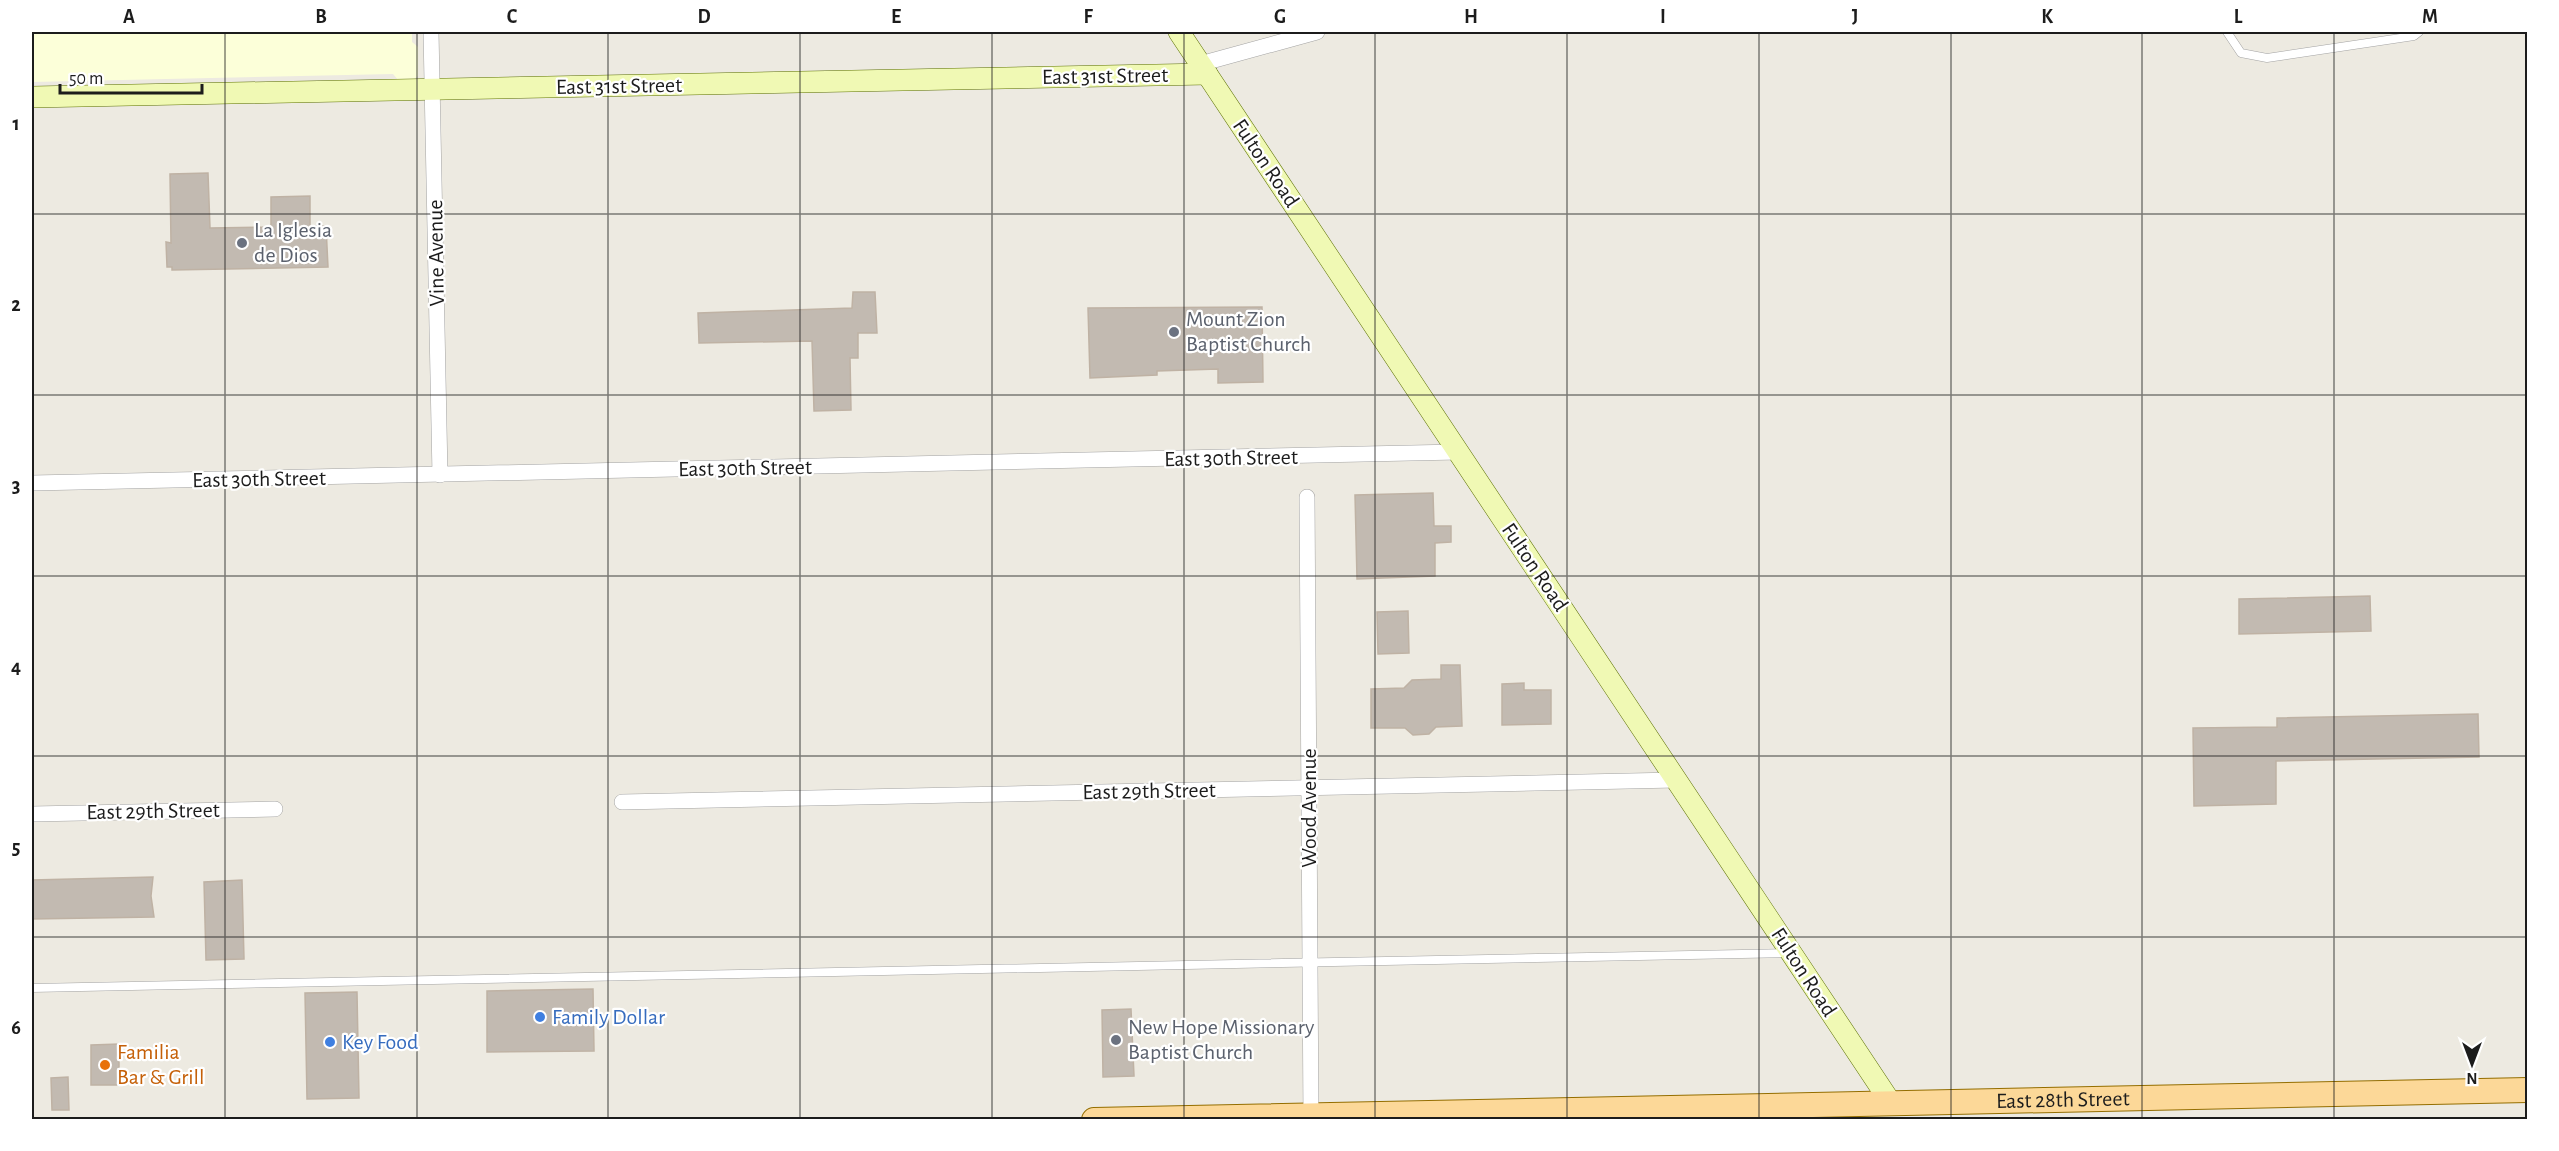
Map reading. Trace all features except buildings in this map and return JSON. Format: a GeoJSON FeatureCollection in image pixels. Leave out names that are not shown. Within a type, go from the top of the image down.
{"type":"FeatureCollection","features":[{"type":"Feature","properties":{"kind":"main road","name":"East 28th Street"},"geometry":{"type":"LineString","coordinates":[[1094,1119],[1311,1117],[2528,1090]]}},
{"type":"Feature","properties":{"kind":"street","name":"Vine Avenue"},"geometry":{"type":"LineString","coordinates":[[431,32],[440,475]]}},
{"type":"Feature","properties":{"kind":"street","name":"Fulton Road"},"geometry":{"type":"LineString","coordinates":[[1179,32],[1891,1103]]}},
{"type":"Feature","properties":{"kind":"street"},"geometry":{"type":"LineString","coordinates":[[1203,69],[1317,32]]}},
{"type":"Feature","properties":{"kind":"street","name":"East 31st Street"},"geometry":{"type":"LineString","coordinates":[[32,97],[432,90],[1203,69]]}},
{"type":"Feature","properties":{"kind":"street","name":"East 30th Street"},"geometry":{"type":"LineString","coordinates":[[32,483],[1458,452]]}},
{"type":"Feature","properties":{"kind":"street","name":"Wood Avenue"},"geometry":{"type":"LineString","coordinates":[[1307,497],[1311,1117]]}},
{"type":"Feature","properties":{"kind":"street","name":"East 29th Street"},"geometry":{"type":"LineString","coordinates":[[622,802],[1676,780]]}},
{"type":"Feature","properties":{"kind":"street","name":"East 29th Street"},"geometry":{"type":"LineString","coordinates":[[32,813],[275,809]]}},
{"type":"Feature","properties":{"kind":"lane"},"geometry":{"type":"LineString","coordinates":[[2227,32],[2241,53],[2267,58],[2414,36],[2419,32]]}},
{"type":"Feature","properties":{"kind":"lane"},"geometry":{"type":"LineString","coordinates":[[32,988],[1792,953]]}},
{"type":"Feature","properties":{"kind":"shaded area"},"geometry":{"type":"Polygon","coordinates":[[[32,32],[412,32],[412,42],[418,47],[418,76],[413,80],[399,81],[393,74],[32,82],[32,32]]]}},
{"type":"Feature","properties":{"kind":"place","name":"La Iglesia de Dios"},"geometry":{"type":"Point","coordinates":[242,243]}},
{"type":"Feature","properties":{"kind":"place","name":"Mount Zion Baptist Church"},"geometry":{"type":"Point","coordinates":[1174,332]}},
{"type":"Feature","properties":{"kind":"place","name":"Family Dollar"},"geometry":{"type":"Point","coordinates":[540,1017]}},
{"type":"Feature","properties":{"kind":"place","name":"New Hope Missionary Baptist Church"},"geometry":{"type":"Point","coordinates":[1116,1040]}},
{"type":"Feature","properties":{"kind":"place","name":"Key Food"},"geometry":{"type":"Point","coordinates":[330,1042]}},
{"type":"Feature","properties":{"kind":"place","name":"Familia Bar & Grill"},"geometry":{"type":"Point","coordinates":[105,1065]}}]}
